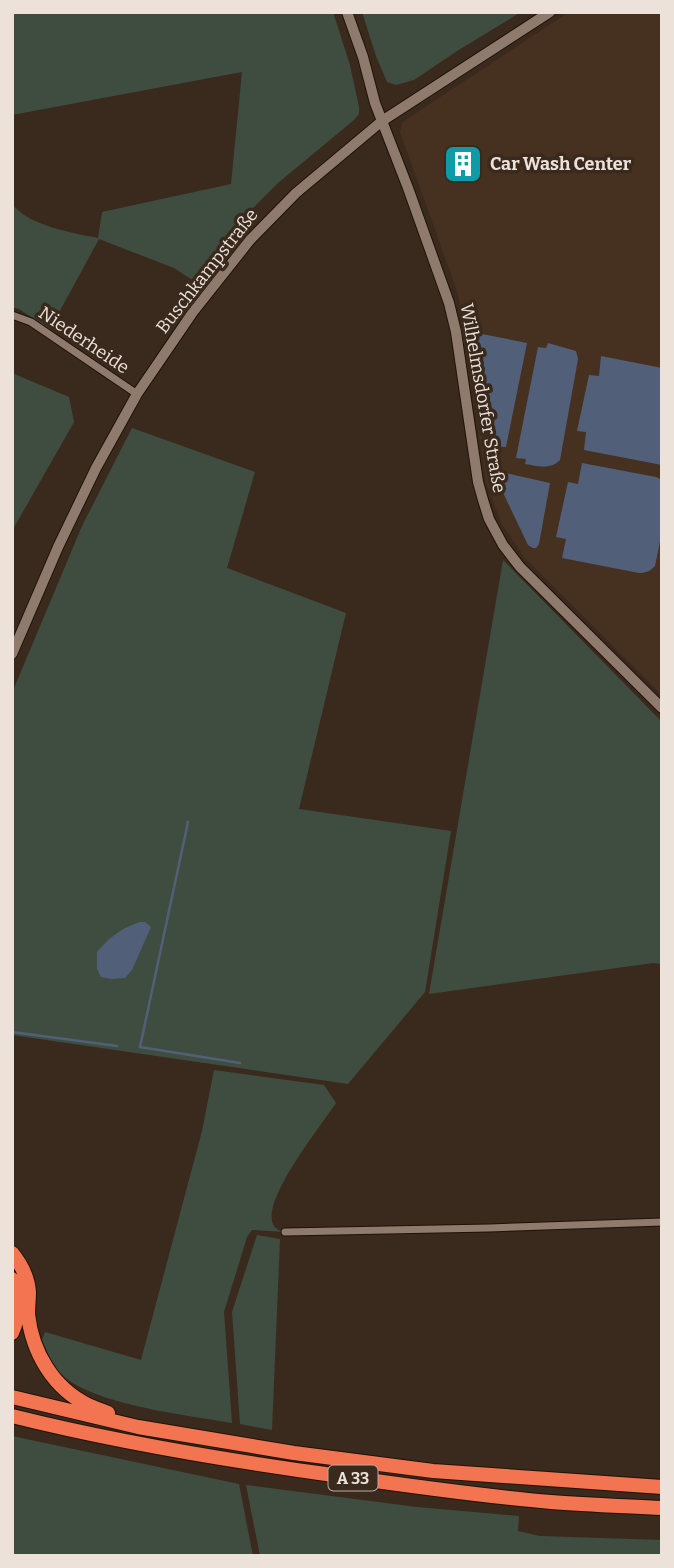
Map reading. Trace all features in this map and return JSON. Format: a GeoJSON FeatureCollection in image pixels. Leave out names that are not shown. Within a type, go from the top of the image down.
{"type":"FeatureCollection","features":[{"type":"Feature","properties":{"kind":"highway"},"geometry":{"type":"LineString","coordinates":[[12,1253],[24,1273],[29,1291],[28,1312],[32,1335],[39,1356],[52,1376],[68,1392],[87,1404],[138,1427]]}},
{"type":"Feature","properties":{"kind":"highway"},"geometry":{"type":"LineString","coordinates":[[12,1279],[18,1297],[18,1311],[12,1333]]}},
{"type":"Feature","properties":{"kind":"highway","name":"A 33"},"geometry":{"type":"LineString","coordinates":[[12,1398],[138,1427],[294,1453],[433,1471],[662,1486]]}},
{"type":"Feature","properties":{"kind":"highway","name":"A 33"},"geometry":{"type":"LineString","coordinates":[[12,1416],[254,1465],[551,1502],[662,1508]]}},
{"type":"Feature","properties":{"kind":"highway"},"geometry":{"type":"LineString","coordinates":[[12,1423],[47,1425]]}},
{"type":"Feature","properties":{"kind":"main road","name":"Wilhelmsdorfer Straße"},"geometry":{"type":"LineString","coordinates":[[347,12],[382,121],[449,303],[456,332],[478,482],[489,519],[503,545],[520,567],[662,708]]}},
{"type":"Feature","properties":{"kind":"main road","name":"Buschkampstraße"},"geometry":{"type":"LineString","coordinates":[[12,654],[58,547],[96,468],[137,394],[192,312],[250,240],[296,193],[382,121],[550,12]]}},
{"type":"Feature","properties":{"kind":"street","name":"Niederheide"},"geometry":{"type":"LineString","coordinates":[[12,315],[31,322],[137,394]]}},
{"type":"Feature","properties":{"kind":"street"},"geometry":{"type":"LineString","coordinates":[[285,1232],[662,1222]]}},
{"type":"Feature","properties":{"kind":"shaded area"},"geometry":{"type":"Polygon","coordinates":[[[569,12],[662,12],[662,695],[524,557],[501,523],[486,482],[458,294],[400,132],[402,123],[407,119],[569,12]]]}},
{"type":"Feature","properties":{"kind":"green space"},"geometry":{"type":"Polygon","coordinates":[[[12,12],[333,12],[350,65],[359,114],[278,183],[249,212],[197,283],[174,268],[99,239],[50,329],[12,307],[12,204],[20,212],[40,223],[98,238],[102,212],[231,184],[242,72],[12,115],[12,12]]]}},
{"type":"Feature","properties":{"kind":"green space"},"geometry":{"type":"Polygon","coordinates":[[[362,12],[521,12],[414,80],[396,85],[387,82],[362,12]]]}},
{"type":"Feature","properties":{"kind":"green space"},"geometry":{"type":"Polygon","coordinates":[[[12,373],[69,397],[74,422],[12,531],[12,373]]]}},
{"type":"Feature","properties":{"kind":"green space"},"geometry":{"type":"Polygon","coordinates":[[[132,428],[255,472],[227,568],[346,613],[299,809],[451,831],[425,992],[348,1084],[12,1035],[12,693],[82,526],[132,428]],[[150,927],[97,969],[102,977],[111,979],[143,944],[150,927]]]}},
{"type":"Feature","properties":{"kind":"green space"},"geometry":{"type":"Polygon","coordinates":[[[503,560],[662,722],[662,964],[653,963],[429,994],[503,560]]]}},
{"type":"Feature","properties":{"kind":"green space"},"geometry":{"type":"Polygon","coordinates":[[[214,1070],[324,1085],[336,1103],[296,1160],[278,1194],[272,1221],[278,1230],[286,1232],[252,1230],[247,1237],[224,1312],[232,1423],[141,1407],[94,1393],[60,1373],[42,1340],[45,1332],[141,1360],[202,1131],[214,1070]]]}},
{"type":"Feature","properties":{"kind":"green space"},"geometry":{"type":"Polygon","coordinates":[[[257,1235],[280,1239],[272,1430],[240,1424],[232,1312],[257,1235]]]}},
{"type":"Feature","properties":{"kind":"green space"},"geometry":{"type":"Polygon","coordinates":[[[12,1436],[239,1484],[253,1556],[12,1556],[12,1436]]]}},
{"type":"Feature","properties":{"kind":"green space"},"geometry":{"type":"Polygon","coordinates":[[[246,1485],[417,1507],[519,1516],[518,1531],[540,1536],[662,1540],[662,1556],[260,1556],[246,1485]]]}},
{"type":"Feature","properties":{"kind":"water"},"geometry":{"type":"Polygon","coordinates":[[[477,333],[527,343],[506,447],[490,446],[477,333]]]}},
{"type":"Feature","properties":{"kind":"water"},"geometry":{"type":"Polygon","coordinates":[[[548,343],[576,351],[578,359],[560,460],[544,466],[525,464],[526,459],[516,458],[538,347],[546,348],[548,343]]]}},
{"type":"Feature","properties":{"kind":"water"},"geometry":{"type":"Polygon","coordinates":[[[601,356],[662,368],[662,465],[584,450],[586,432],[577,431],[589,375],[599,376],[601,356]]]}},
{"type":"Feature","properties":{"kind":"water"},"geometry":{"type":"Polygon","coordinates":[[[582,463],[662,480],[662,532],[655,566],[650,570],[639,573],[562,558],[566,539],[556,537],[568,482],[578,484],[582,463]]]}},
{"type":"Feature","properties":{"kind":"water"},"geometry":{"type":"Polygon","coordinates":[[[501,472],[550,483],[536,548],[528,545],[497,480],[501,472]]]}},
{"type":"Feature","properties":{"kind":"water"},"geometry":{"type":"Polygon","coordinates":[[[140,922],[151,927],[132,970],[125,978],[101,977],[97,969],[97,952],[116,934],[140,922]]]}},
{"type":"Feature","properties":{"kind":"waterway"},"geometry":{"type":"LineString","coordinates":[[188,822],[140,1047],[240,1063]]}},
{"type":"Feature","properties":{"kind":"waterway"},"geometry":{"type":"LineString","coordinates":[[12,1032],[117,1046]]}},
{"type":"Feature","properties":{"kind":"place","name":"Car Wash Center"},"geometry":{"type":"Point","coordinates":[463,164]}}]}
